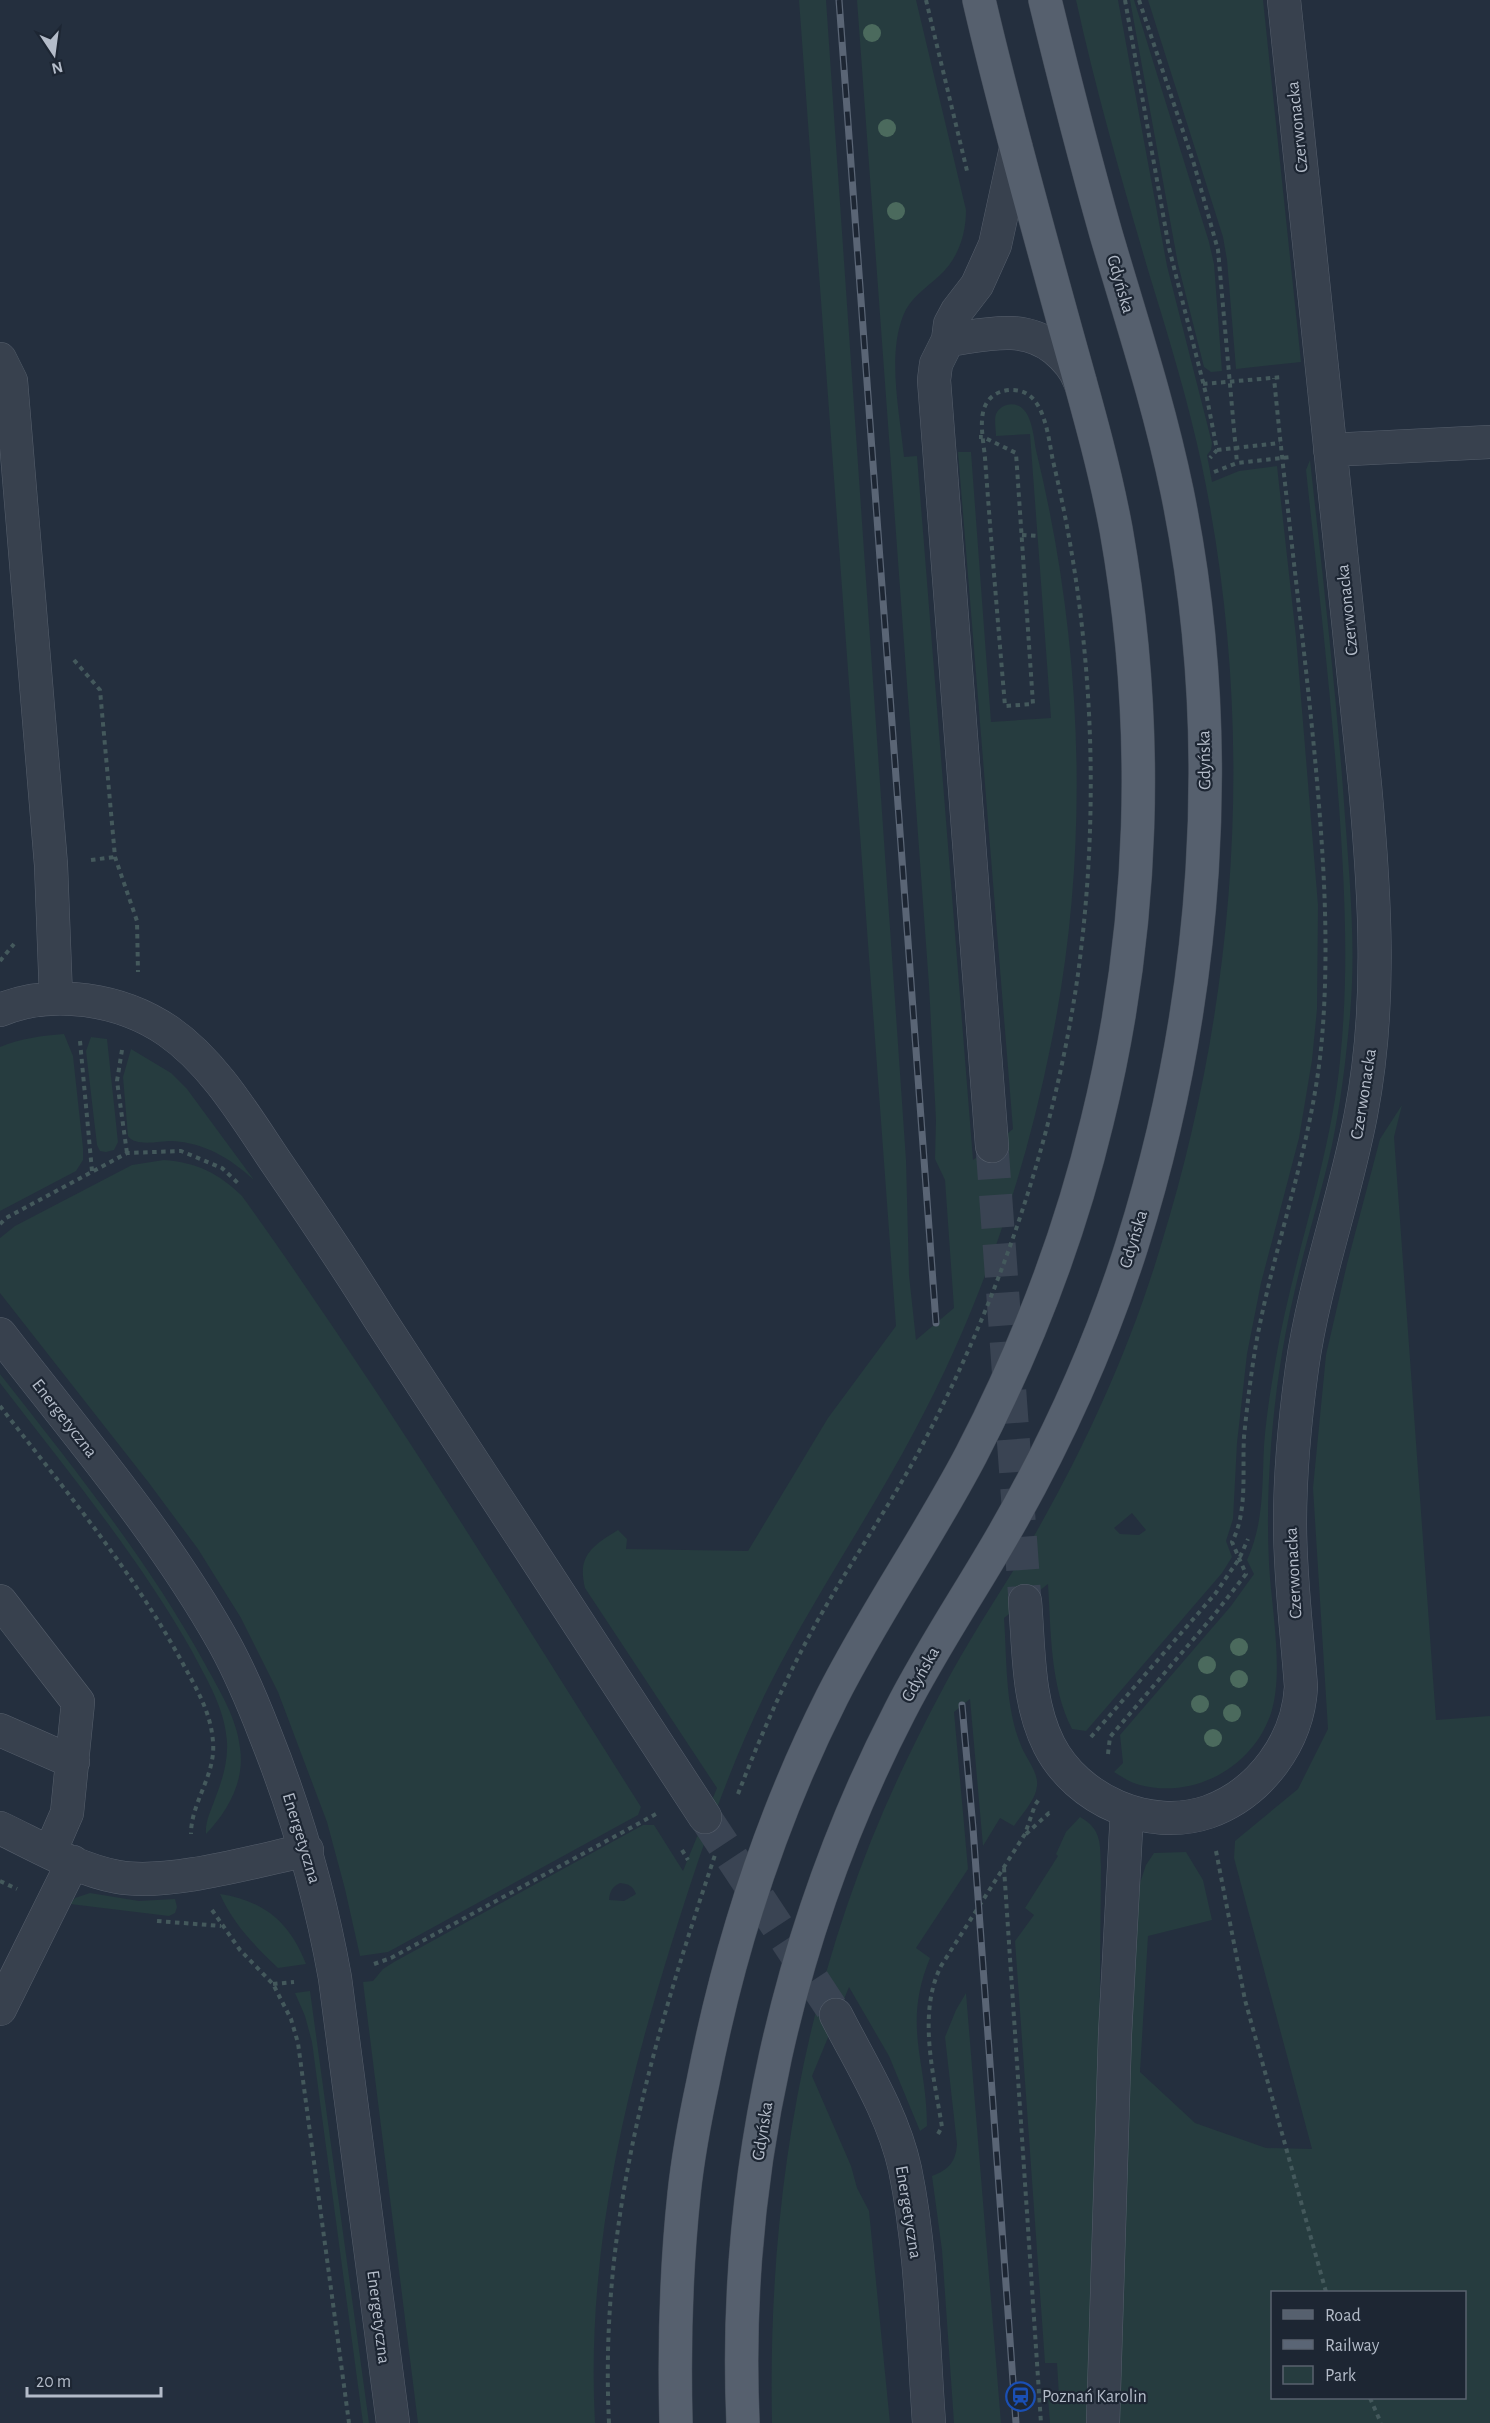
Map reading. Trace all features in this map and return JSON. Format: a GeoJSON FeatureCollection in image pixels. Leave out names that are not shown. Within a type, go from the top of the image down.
{"type":"FeatureCollection","features":[{"type":"Feature","properties":{"kind":"main road"},"geometry":{"type":"LineString","coordinates":[[676,2423],[676,2296],[684,2188],[720,1996],[751,1894],[780,1815],[829,1703],[864,1635],[970,1457],[1025,1340],[1076,1202],[1114,1042],[1127,961],[1136,882],[1138,802],[1137,723],[1128,605],[1115,526],[1081,383],[1016,148],[979,0]]}},
{"type":"Feature","properties":{"kind":"main road","name":"Gdyńska"},"geometry":{"type":"LineString","coordinates":[[743,2423],[743,2293],[754,2183],[774,2064],[785,2014],[808,1935],[845,1832],[882,1747],[918,1677],[1022,1501],[1058,1432],[1090,1359],[1131,1248],[1153,1171],[1180,1054],[1192,975],[1200,896],[1205,776],[1199,658],[1185,538],[1163,429],[1101,216],[1046,0]]}},
{"type":"Feature","properties":{"kind":"street","name":"Czerwonacka"},"geometry":{"type":"LineString","coordinates":[[1025,1601],[1036,1709],[1049,1746],[1064,1769],[1084,1788],[1109,1804],[1127,1811],[1167,1818],[1209,1812],[1251,1787],[1269,1769],[1285,1747],[1295,1725],[1302,1687],[1290,1526],[1298,1401],[1302,1366],[1319,1285],[1353,1157],[1364,1100],[1371,1041],[1375,949],[1369,838],[1284,0]]}},
{"type":"Feature","properties":{"kind":"street"},"geometry":{"type":"LineString","coordinates":[[992,1146],[934,392],[936,364],[948,340],[954,318],[977,285],[995,245],[1016,148]]}},
{"type":"Feature","properties":{"kind":"street"},"geometry":{"type":"LineString","coordinates":[[948,340],[1014,332],[1038,337],[1065,358],[1081,383]]}},
{"type":"Feature","properties":{"kind":"street"},"geometry":{"type":"LineString","coordinates":[[0,359],[11,381],[51,865],[70,998]]}},
{"type":"Feature","properties":{"kind":"street"},"geometry":{"type":"LineString","coordinates":[[1330,450],[1490,442]]}},
{"type":"Feature","properties":{"kind":"street"},"geometry":{"type":"LineString","coordinates":[[0,1010],[14,1004],[70,998],[128,1011],[168,1031],[202,1062],[234,1099],[332,1244],[500,1506],[720,1810]]}},
{"type":"Feature","properties":{"kind":"street","name":"Energetyczna"},"geometry":{"type":"LineString","coordinates":[[0,1334],[146,1523],[184,1577],[225,1644],[283,1775],[307,1850],[323,1911],[335,1978],[393,2423]]}},
{"type":"Feature","properties":{"kind":"street"},"geometry":{"type":"LineString","coordinates":[[0,1601],[78,1702],[61,1857],[0,2009]]}},
{"type":"Feature","properties":{"kind":"street"},"geometry":{"type":"LineString","coordinates":[[0,1730],[72,1762]]}},
{"type":"Feature","properties":{"kind":"street"},"geometry":{"type":"LineString","coordinates":[[1103,2423],[1115,2034],[1127,1811]]}},
{"type":"Feature","properties":{"kind":"street"},"geometry":{"type":"LineString","coordinates":[[0,1828],[61,1857],[118,1877],[158,1879],[307,1850]]}},
{"type":"Feature","properties":{"kind":"street","name":"Energetyczna"},"geometry":{"type":"LineString","coordinates":[[836,2015],[889,2119],[904,2168],[916,2246],[929,2423]]}},
{"type":"Feature","properties":{"kind":"path"},"geometry":{"type":"LineString","coordinates":[[926,0],[970,183]]}},
{"type":"Feature","properties":{"kind":"path"},"geometry":{"type":"LineString","coordinates":[[1125,0],[1169,248],[1217,450]]}},
{"type":"Feature","properties":{"kind":"path"},"geometry":{"type":"LineString","coordinates":[[1139,0],[1213,230],[1221,265],[1237,463]]}},
{"type":"Feature","properties":{"kind":"path"},"geometry":{"type":"LineString","coordinates":[[1203,384],[1293,376]]}},
{"type":"Feature","properties":{"kind":"path"},"geometry":{"type":"LineString","coordinates":[[1108,1757],[1110,1737],[1246,1574],[1232,1542],[1237,1533],[1241,1511],[1252,1365],[1267,1292],[1302,1162],[1322,1040],[1324,896],[1317,779],[1274,378]]}},
{"type":"Feature","properties":{"kind":"path"},"geometry":{"type":"LineString","coordinates":[[720,1810],[813,1630],[925,1440],[986,1313],[1011,1248],[1031,1183],[1065,1046],[1078,974],[1091,826],[1091,756],[1082,617],[1072,549],[1046,428],[1036,402],[1029,394],[1018,391],[1006,390],[995,394],[987,401],[983,411],[983,437],[1005,706],[1033,704],[1016,453],[983,437],[974,437]]}},
{"type":"Feature","properties":{"kind":"path"},"geometry":{"type":"LineString","coordinates":[[1208,460],[1217,450],[1236,446],[1280,443]]}},
{"type":"Feature","properties":{"kind":"path"},"geometry":{"type":"LineString","coordinates":[[1210,474],[1227,465],[1237,463],[1330,450]]}},
{"type":"Feature","properties":{"kind":"path"},"geometry":{"type":"LineString","coordinates":[[1022,536],[1038,536]]}},
{"type":"Feature","properties":{"kind":"path"},"geometry":{"type":"LineString","coordinates":[[71,656],[100,690],[115,857],[137,921],[139,970],[128,1011],[117,1081],[127,1153]]}},
{"type":"Feature","properties":{"kind":"path"},"geometry":{"type":"LineString","coordinates":[[70,998],[79,1036],[92,1171]]}},
{"type":"Feature","properties":{"kind":"path"},"geometry":{"type":"LineString","coordinates":[[0,1224],[6,1218],[127,1153],[181,1151],[222,1168],[247,1191]]}},
{"type":"Feature","properties":{"kind":"path"},"geometry":{"type":"LineString","coordinates":[[1090,1737],[1215,1594],[1239,1559],[1250,1534]]}},
{"type":"Feature","properties":{"kind":"path"},"geometry":{"type":"LineString","coordinates":[[904,2168],[917,2161],[942,2127],[929,2024],[929,2005],[933,1986],[941,1966],[1025,1834],[1035,1805],[1047,1790]]}},
{"type":"Feature","properties":{"kind":"path"},"geometry":{"type":"LineString","coordinates":[[391,1958],[659,1812]]}},
{"type":"Feature","properties":{"kind":"path"},"geometry":{"type":"LineString","coordinates":[[1025,1834],[1049,1813],[1056,1812]]}},
{"type":"Feature","properties":{"kind":"path"},"geometry":{"type":"LineString","coordinates":[[1209,1812],[1245,2000],[1326,2291]]}},
{"type":"Feature","properties":{"kind":"path"},"geometry":{"type":"LineString","coordinates":[[676,1841],[688,1860]]}},
{"type":"Feature","properties":{"kind":"path"},"geometry":{"type":"LineString","coordinates":[[609,2423],[610,2308],[614,2251],[628,2162],[650,2063],[675,1977],[716,1852]]}},
{"type":"Feature","properties":{"kind":"path"},"geometry":{"type":"LineString","coordinates":[[1004,1867],[1041,2423]]}},
{"type":"Feature","properties":{"kind":"path"},"geometry":{"type":"LineString","coordinates":[[1371,2399],[1381,2423]]}},
{"type":"Feature","properties":{"kind":"green space"},"geometry":{"type":"Polygon","coordinates":[[[799,0],[826,0],[906,1160],[909,1275],[916,1340],[954,1308],[945,1180],[935,1159],[936,1120],[929,985],[857,0],[916,0],[966,210],[960,246],[956,254],[946,269],[914,299],[903,316],[898,332],[895,367],[904,457],[917,456],[973,1160],[1013,1129],[958,452],[971,452],[991,722],[1051,718],[1030,434],[996,436],[996,414],[1001,407],[1008,404],[1020,406],[1023,409],[1029,417],[1032,428],[1052,523],[1064,597],[1072,671],[1076,746],[1076,821],[1072,896],[1064,970],[1051,1044],[1027,1145],[997,1243],[979,1292],[914,1432],[785,1655],[753,1719],[727,1781],[682,1910],[638,2060],[612,2179],[602,2239],[596,2300],[595,2423],[418,2423],[363,1982],[373,1981],[383,1969],[394,1962],[643,1825],[654,1825],[683,1871],[717,1788],[585,1588],[583,1568],[585,1560],[594,1547],[618,1530],[627,1539],[626,1549],[748,1551],[828,1418],[896,1326],[799,0]],[[620,1883],[613,1888],[609,1900],[624,1901],[636,1894],[632,1887],[620,1883]]]}},
{"type":"Feature","properties":{"kind":"green space"},"geometry":{"type":"Polygon","coordinates":[[[1076,0],[1118,0],[1167,266],[1212,443],[1207,455],[1212,482],[1239,471],[1277,466],[1296,637],[1318,905],[1317,1009],[1312,1060],[1299,1138],[1261,1283],[1247,1354],[1237,1443],[1233,1519],[1226,1541],[1232,1557],[1222,1573],[1086,1731],[1072,1729],[1059,1695],[1051,1639],[1048,1584],[1004,1618],[1012,1713],[1020,1743],[1036,1775],[1037,1786],[1031,1802],[1014,1826],[1000,1818],[983,1846],[970,1699],[954,1712],[968,1869],[916,1948],[930,1958],[922,1982],[917,2024],[927,2126],[920,2131],[889,2056],[849,1987],[812,2076],[851,2166],[857,2188],[869,2211],[890,2423],[772,2423],[772,2335],[777,2247],[787,2161],[801,2075],[821,1991],[846,1908],[877,1826],[914,1745],[961,1656],[1026,1550],[1072,1466],[1106,1394],[1136,1320],[1161,1245],[1187,1150],[1208,1053],[1222,956],[1231,858],[1233,760],[1229,662],[1219,563],[1202,466],[1190,417],[1119,169],[1076,0]],[[1132,1513],[1114,1528],[1120,1534],[1139,1535],[1146,1530],[1132,1513]]]}},
{"type":"Feature","properties":{"kind":"green space"},"geometry":{"type":"Polygon","coordinates":[[[1130,0],[1134,0],[1209,242],[1214,264],[1222,371],[1211,372],[1204,367],[1178,264],[1130,0]]]}},
{"type":"Feature","properties":{"kind":"green space"},"geometry":{"type":"Polygon","coordinates":[[[1148,0],[1263,0],[1301,362],[1236,369],[1223,237],[1148,0]]]}},
{"type":"Feature","properties":{"kind":"green space"},"geometry":{"type":"Polygon","coordinates":[[[1310,460],[1342,772],[1350,891],[1352,990],[1338,1113],[1328,1164],[1290,1313],[1275,1408],[1268,1504],[1270,1581],[1277,1661],[1274,1699],[1270,1716],[1261,1734],[1249,1751],[1235,1764],[1200,1783],[1160,1788],[1137,1784],[1114,1772],[1123,1763],[1120,1735],[1231,1606],[1254,1574],[1247,1560],[1257,1532],[1259,1518],[1265,1435],[1274,1369],[1283,1321],[1328,1136],[1340,1061],[1345,965],[1343,870],[1332,722],[1306,470],[1310,460]]]}},
{"type":"Feature","properties":{"kind":"green space"},"geometry":{"type":"Polygon","coordinates":[[[64,1034],[73,1056],[83,1160],[76,1171],[0,1211],[0,1047],[24,1039],[64,1034]]]}},
{"type":"Feature","properties":{"kind":"green space"},"geometry":{"type":"Polygon","coordinates":[[[91,1037],[107,1039],[118,1142],[114,1150],[106,1152],[100,1151],[97,1145],[86,1051],[91,1037]]]}},
{"type":"Feature","properties":{"kind":"green space"},"geometry":{"type":"Polygon","coordinates":[[[131,1049],[171,1073],[187,1089],[254,1180],[236,1165],[206,1148],[184,1142],[148,1143],[136,1141],[128,1136],[123,1077],[131,1049]]]}},
{"type":"Feature","properties":{"kind":"green space"},"geometry":{"type":"Polygon","coordinates":[[[1402,1105],[1394,1137],[1436,1720],[1490,1716],[1490,2423],[1117,2423],[1119,2299],[1138,1889],[1146,1865],[1154,1853],[1186,1852],[1203,1880],[1212,1920],[1148,1936],[1140,2072],[1195,2123],[1266,2148],[1312,2149],[1234,1858],[1235,1841],[1298,1789],[1328,1729],[1313,1488],[1326,1355],[1380,1139],[1402,1105]]]}},
{"type":"Feature","properties":{"kind":"green space"},"geometry":{"type":"Polygon","coordinates":[[[164,1160],[187,1163],[207,1170],[225,1181],[242,1196],[396,1422],[641,1807],[638,1815],[388,1952],[360,1956],[327,1822],[278,1692],[241,1618],[198,1549],[0,1293],[0,1238],[15,1226],[132,1165],[164,1160]]]}},
{"type":"Feature","properties":{"kind":"green space"},"geometry":{"type":"Polygon","coordinates":[[[0,1374],[82,1479],[134,1551],[183,1625],[227,1704],[238,1737],[240,1772],[228,1805],[206,1834],[207,1820],[220,1785],[227,1757],[226,1730],[215,1696],[172,1617],[126,1548],[0,1383],[0,1374]]]}},
{"type":"Feature","properties":{"kind":"green space"},"geometry":{"type":"Polygon","coordinates":[[[1080,1817],[1096,1832],[1100,1844],[1101,1867],[1099,2087],[1090,2423],[1050,2423],[1048,2398],[1059,2396],[1057,2363],[1045,2363],[1015,1941],[1034,1915],[1025,1908],[1058,1856],[1056,1854],[1066,1832],[1080,1817]]]}},
{"type":"Feature","properties":{"kind":"green space"},"geometry":{"type":"Polygon","coordinates":[[[90,1893],[139,1901],[175,1899],[177,1907],[175,1913],[169,1916],[70,1904],[75,1898],[90,1893]]]}},
{"type":"Feature","properties":{"kind":"green space"},"geometry":{"type":"Polygon","coordinates":[[[220,1894],[250,1902],[274,1916],[292,1937],[306,1964],[278,1968],[238,1925],[220,1894]]]}},
{"type":"Feature","properties":{"kind":"green space"},"geometry":{"type":"Polygon","coordinates":[[[310,1991],[369,2423],[363,2423],[312,2042],[305,2016],[295,1993],[310,1991]]]}},
{"type":"Feature","properties":{"kind":"green space"},"geometry":{"type":"Polygon","coordinates":[[[966,1993],[1001,2423],[954,2423],[942,2250],[932,2176],[951,2164],[956,2150],[945,2037],[966,1993]]]}},
{"type":"Feature","properties":{"kind":"tunnel"},"geometry":{"type":"LineString","coordinates":[[992,1146],[1025,1601]]}},
{"type":"Feature","properties":{"kind":"tunnel"},"geometry":{"type":"LineString","coordinates":[[705,1817],[836,2015]]}},
{"type":"Feature","properties":{"kind":"railway"},"geometry":{"type":"LineString","coordinates":[[839,0],[936,1323]]}},
{"type":"Feature","properties":{"kind":"railway"},"geometry":{"type":"LineString","coordinates":[[962,1705],[1016,2423]]}},
{"type":"Feature","properties":{"kind":"place","name":"Poznań Karolin"},"geometry":{"type":"Point","coordinates":[1021,2396]}}]}
